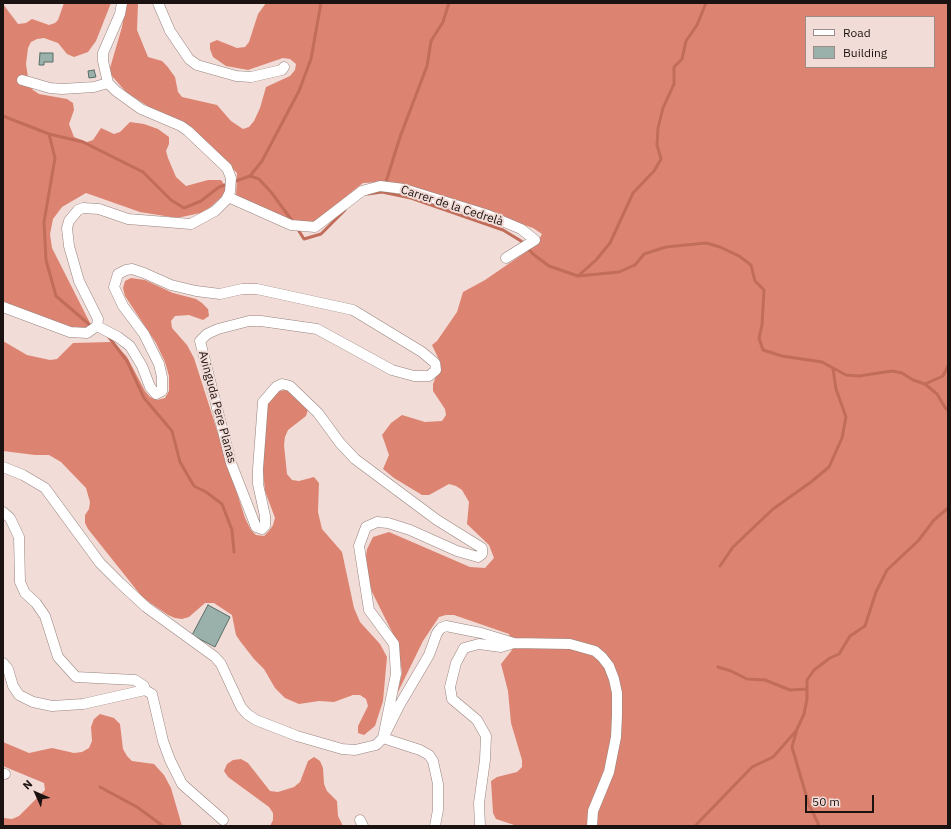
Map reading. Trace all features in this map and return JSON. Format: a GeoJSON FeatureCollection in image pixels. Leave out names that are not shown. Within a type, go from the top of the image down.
{"type":"FeatureCollection","features":[{"type":"Feature","properties":{"kind":"street"},"geometry":{"type":"LineString","coordinates":[[3,308],[78,334],[88,333],[96,326],[97,316],[79,281],[69,246],[67,228],[78,210],[90,208],[106,211],[128,219],[184,225],[204,218],[215,211],[228,197],[231,186],[230,174],[216,157],[181,126],[142,109],[116,91],[108,82],[103,66],[103,53],[120,14],[122,3]]}},
{"type":"Feature","properties":{"kind":"street"},"geometry":{"type":"LineString","coordinates":[[158,3],[170,31],[189,59],[197,65],[223,74],[251,77],[282,70],[284,66]]}},
{"type":"Feature","properties":{"kind":"street"},"geometry":{"type":"LineString","coordinates":[[22,80],[50,88],[62,89],[94,87],[108,82]]}},
{"type":"Feature","properties":{"kind":"street","name":"Carrer de la Cedrelà"},"geometry":{"type":"LineString","coordinates":[[228,197],[291,225],[315,227],[362,191],[380,186],[404,189],[488,216],[521,229],[536,240],[506,258]]}},
{"type":"Feature","properties":{"kind":"street","name":"Avinguda Pere Planas"},"geometry":{"type":"LineString","coordinates":[[96,326],[118,337],[130,346],[142,366],[150,387],[156,394],[162,391],[162,378],[159,364],[144,334],[122,306],[114,287],[118,274],[126,270],[138,271],[171,285],[196,291],[220,294],[242,289],[257,289],[353,310],[422,352],[436,363],[436,370],[429,376],[414,376],[392,370],[317,329],[261,321],[249,321],[218,329],[207,334],[200,341],[232,463],[256,527],[262,529],[265,526],[265,516],[258,477],[259,436],[263,402],[276,387],[282,384],[290,386],[318,413],[354,459],[437,520],[482,548],[482,554],[478,557],[457,551],[410,530],[388,523],[377,522],[366,527],[359,546],[369,610],[394,644],[396,674],[383,738]]}},
{"type":"Feature","properties":{"kind":"street"},"geometry":{"type":"LineString","coordinates":[[3,467],[23,475],[44,488],[100,563],[120,583],[146,607],[215,657],[221,664],[241,707],[247,714],[256,720],[280,730],[342,749],[364,749],[376,745],[383,738],[399,706],[429,655],[441,628],[446,626],[481,633],[514,643],[570,644],[599,654],[609,666],[617,693],[616,737],[609,772],[594,810],[592,826]]}},
{"type":"Feature","properties":{"kind":"street"},"geometry":{"type":"LineString","coordinates":[[3,512],[10,518],[19,536],[20,582],[25,593],[36,603],[45,616],[58,657],[76,677],[135,680],[144,686],[145,690],[152,694],[163,741],[170,760],[182,784],[222,820]]}},
{"type":"Feature","properties":{"kind":"street"},"geometry":{"type":"LineString","coordinates":[[480,826],[479,803],[485,760],[486,736],[476,720],[452,699],[450,687],[456,663],[464,648],[479,644],[501,647],[514,643]]}},
{"type":"Feature","properties":{"kind":"street"},"geometry":{"type":"LineString","coordinates":[[3,663],[8,669],[13,686],[19,695],[33,702],[52,706],[82,704],[145,690]]}},
{"type":"Feature","properties":{"kind":"street"},"geometry":{"type":"LineString","coordinates":[[383,738],[420,750],[429,755],[433,761],[438,784],[438,810],[435,826]]}},
{"type":"Feature","properties":{"kind":"shaded area"},"geometry":{"type":"Polygon","coordinates":[[[64,3],[111,3],[96,41],[88,52],[74,57],[67,54],[58,43],[44,38],[31,42],[28,48],[26,64],[29,84],[33,90],[39,94],[67,99],[73,103],[74,110],[69,124],[74,137],[87,142],[93,140],[101,128],[114,134],[120,132],[130,122],[144,124],[158,129],[169,137],[169,144],[166,151],[168,158],[176,177],[186,186],[208,180],[221,180],[226,187],[226,193],[205,212],[177,218],[140,212],[86,193],[62,207],[53,219],[50,234],[52,248],[90,323],[87,330],[81,332],[17,309],[3,301],[3,4],[18,24],[26,23],[32,19],[49,25],[58,20],[64,3]]]}},
{"type":"Feature","properties":{"kind":"shaded area"},"geometry":{"type":"Polygon","coordinates":[[[126,3],[138,3],[137,30],[148,57],[162,61],[167,66],[175,77],[178,92],[182,97],[217,105],[231,121],[243,129],[249,127],[254,121],[260,108],[266,87],[290,76],[295,70],[296,64],[290,59],[283,58],[248,70],[226,66],[213,57],[210,49],[210,43],[217,40],[237,48],[245,47],[249,42],[258,14],[266,3],[948,3],[948,826],[517,826],[496,819],[493,813],[491,781],[497,777],[517,772],[522,767],[522,760],[511,723],[508,691],[501,664],[512,650],[509,634],[454,615],[439,617],[423,641],[397,694],[402,673],[398,644],[372,592],[368,578],[366,556],[367,549],[373,537],[389,532],[470,567],[485,568],[494,558],[489,545],[467,524],[469,502],[462,490],[449,484],[429,495],[422,495],[394,478],[383,469],[389,455],[382,435],[391,423],[402,415],[425,422],[442,421],[446,415],[445,409],[433,391],[433,384],[441,364],[432,345],[437,341],[457,312],[463,292],[485,280],[536,245],[542,234],[533,228],[467,206],[380,182],[363,183],[313,223],[293,222],[236,198],[237,173],[212,148],[177,119],[149,107],[126,92],[111,75],[110,68],[122,27],[126,3]]]}},
{"type":"Feature","properties":{"kind":"shaded area"},"geometry":{"type":"Polygon","coordinates":[[[131,278],[145,280],[173,293],[196,299],[208,309],[209,316],[203,320],[189,315],[175,316],[171,321],[172,328],[187,345],[194,358],[245,518],[251,530],[256,535],[264,536],[273,525],[275,518],[265,491],[262,461],[268,402],[279,391],[286,390],[293,393],[308,409],[306,416],[288,430],[285,437],[284,445],[287,474],[292,480],[299,481],[314,477],[319,483],[318,512],[322,529],[342,552],[354,608],[360,622],[380,644],[387,657],[383,701],[375,726],[364,735],[358,733],[358,726],[368,706],[366,699],[360,695],[353,695],[334,702],[319,701],[299,704],[285,698],[275,688],[264,669],[254,659],[236,635],[232,615],[214,603],[205,603],[189,617],[182,619],[175,618],[143,598],[88,529],[85,523],[85,515],[89,509],[90,502],[86,488],[61,462],[49,455],[35,455],[3,451],[3,341],[27,355],[50,360],[57,359],[73,343],[110,342],[117,346],[127,357],[145,391],[150,397],[157,400],[165,398],[169,391],[169,376],[165,362],[156,343],[125,296],[123,288],[125,281],[131,278]]]}},
{"type":"Feature","properties":{"kind":"shaded area"},"geometry":{"type":"Polygon","coordinates":[[[100,714],[114,718],[120,724],[123,749],[132,761],[154,764],[164,775],[171,788],[182,826],[3,826],[3,818],[12,819],[19,816],[45,790],[44,783],[3,766],[3,742],[29,753],[52,748],[74,753],[82,752],[89,748],[92,741],[91,727],[94,719],[100,714]]]}},
{"type":"Feature","properties":{"kind":"shaded area"},"geometry":{"type":"Polygon","coordinates":[[[314,757],[320,761],[323,768],[324,784],[327,791],[337,801],[338,816],[343,826],[270,826],[273,820],[273,813],[269,807],[228,777],[224,771],[227,764],[233,760],[241,759],[248,763],[270,791],[278,792],[294,787],[300,782],[308,761],[314,757]]]}},
{"type":"Feature","properties":{"kind":"building"},"geometry":{"type":"Polygon","coordinates":[[[40,53],[53,53],[53,62],[44,62],[44,65],[39,65],[40,53]]]}},
{"type":"Feature","properties":{"kind":"building"},"geometry":{"type":"Polygon","coordinates":[[[94,70],[96,77],[89,78],[88,71],[94,70]]]}},
{"type":"Feature","properties":{"kind":"building"},"geometry":{"type":"Polygon","coordinates":[[[208,605],[230,617],[215,647],[192,635],[208,605]]]}},
{"type":"Feature","properties":{"kind":"waterway"},"geometry":{"type":"LineString","coordinates":[[250,176],[262,161],[299,91],[311,59],[321,3]]}},
{"type":"Feature","properties":{"kind":"waterway"},"geometry":{"type":"LineString","coordinates":[[385,185],[400,137],[427,66],[431,41],[443,22],[449,3]]}},
{"type":"Feature","properties":{"kind":"waterway"},"geometry":{"type":"LineString","coordinates":[[578,276],[596,260],[610,243],[633,193],[654,171],[661,159],[657,145],[658,128],[663,108],[674,84],[674,67],[682,59],[686,41],[697,25],[706,3]]}},
{"type":"Feature","properties":{"kind":"waterway"},"geometry":{"type":"LineString","coordinates":[[3,116],[49,134],[83,142],[143,172],[171,200],[184,208],[201,201],[219,187],[228,184]]}},
{"type":"Feature","properties":{"kind":"waterway"},"geometry":{"type":"LineString","coordinates":[[49,134],[55,158],[44,222],[46,260],[56,296],[91,326]]}},
{"type":"Feature","properties":{"kind":"waterway"},"geometry":{"type":"LineString","coordinates":[[233,182],[250,176],[259,179],[271,192],[293,222]]}},
{"type":"Feature","properties":{"kind":"waterway"},"geometry":{"type":"LineString","coordinates":[[368,194],[382,192],[411,198],[503,230],[521,241],[533,254],[549,266],[578,276],[619,272],[635,265],[644,254],[666,247],[706,243],[720,247],[739,256],[751,265],[755,281],[764,290],[762,325],[759,338],[763,350],[782,356],[822,362],[846,375],[859,376],[892,371],[902,373],[913,380],[925,384],[937,394],[948,410]]}},
{"type":"Feature","properties":{"kind":"waterway"},"geometry":{"type":"LineString","coordinates":[[297,228],[304,239],[321,234],[345,210]]}},
{"type":"Feature","properties":{"kind":"waterway"},"geometry":{"type":"LineString","coordinates":[[108,336],[127,361],[144,398],[172,431],[180,462],[194,486],[206,492],[222,504],[232,530],[234,552]]}},
{"type":"Feature","properties":{"kind":"waterway"},"geometry":{"type":"LineString","coordinates":[[925,384],[943,376],[948,366]]}},
{"type":"Feature","properties":{"kind":"waterway"},"geometry":{"type":"LineString","coordinates":[[720,566],[733,547],[773,509],[829,467],[842,438],[846,417],[836,389],[833,369]]}},
{"type":"Feature","properties":{"kind":"waterway"},"geometry":{"type":"LineString","coordinates":[[818,826],[809,805],[792,747],[797,729],[804,714],[807,699],[807,680],[814,670],[830,658],[839,654],[850,636],[865,626],[876,592],[887,570],[918,541],[934,520],[948,508]]}},
{"type":"Feature","properties":{"kind":"waterway"},"geometry":{"type":"LineString","coordinates":[[718,667],[731,671],[747,679],[765,680],[790,690],[807,689]]}},
{"type":"Feature","properties":{"kind":"waterway"},"geometry":{"type":"LineString","coordinates":[[695,826],[752,767],[773,757],[796,731]]}},
{"type":"Feature","properties":{"kind":"waterway"},"geometry":{"type":"LineString","coordinates":[[100,787],[137,807],[163,826]]}}]}
